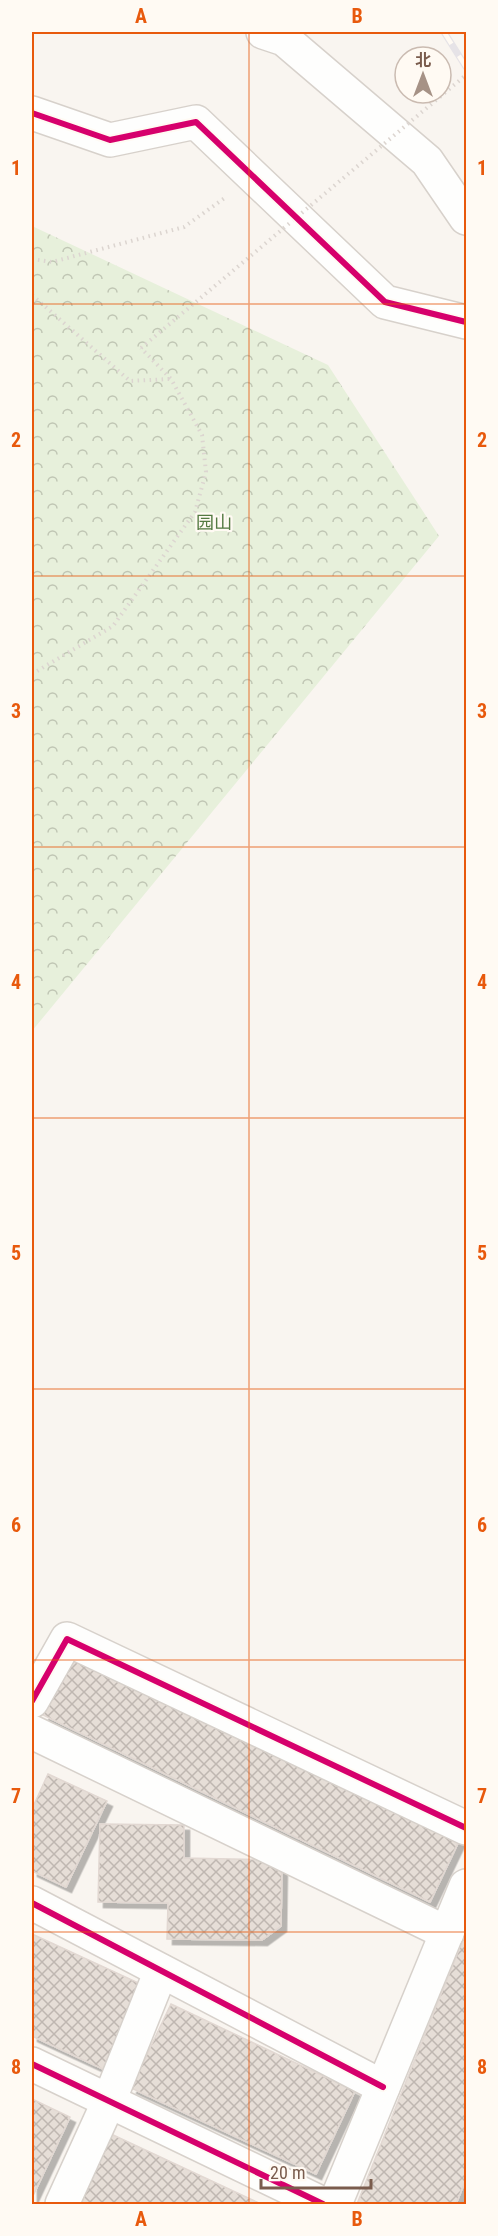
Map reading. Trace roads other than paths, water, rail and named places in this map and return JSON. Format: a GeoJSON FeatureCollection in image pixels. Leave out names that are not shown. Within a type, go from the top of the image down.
{"type":"FeatureCollection","features":[{"type":"Feature","properties":{"kind":"street"},"geometry":{"type":"LineString","coordinates":[[264,32],[284,39],[427,160],[466,218]]}},
{"type":"Feature","properties":{"kind":"street"},"geometry":{"type":"LineString","coordinates":[[32,113],[110,140],[196,122],[386,302],[466,322]]}},
{"type":"Feature","properties":{"kind":"street"},"geometry":{"type":"LineString","coordinates":[[32,1701],[67,1639],[466,1828]]}},
{"type":"Feature","properties":{"kind":"street"},"geometry":{"type":"LineString","coordinates":[[32,1732],[447,1933]]}},
{"type":"Feature","properties":{"kind":"street"},"geometry":{"type":"LineString","coordinates":[[335,2205],[466,1886]]}},
{"type":"Feature","properties":{"kind":"street"},"geometry":{"type":"LineString","coordinates":[[32,1903],[383,2087]]}},
{"type":"Feature","properties":{"kind":"street"},"geometry":{"type":"LineString","coordinates":[[62,2205],[109,2101],[161,1971]]}},
{"type":"Feature","properties":{"kind":"street"},"geometry":{"type":"LineString","coordinates":[[32,2064],[323,2205]]}},
{"type":"Feature","properties":{"kind":"railway"},"geometry":{"type":"LineString","coordinates":[[444,32],[466,67]]}},
{"type":"Feature","properties":{"kind":"park label","name":"园山"},"geometry":{"type":"Point","coordinates":[214,523]}}]}
